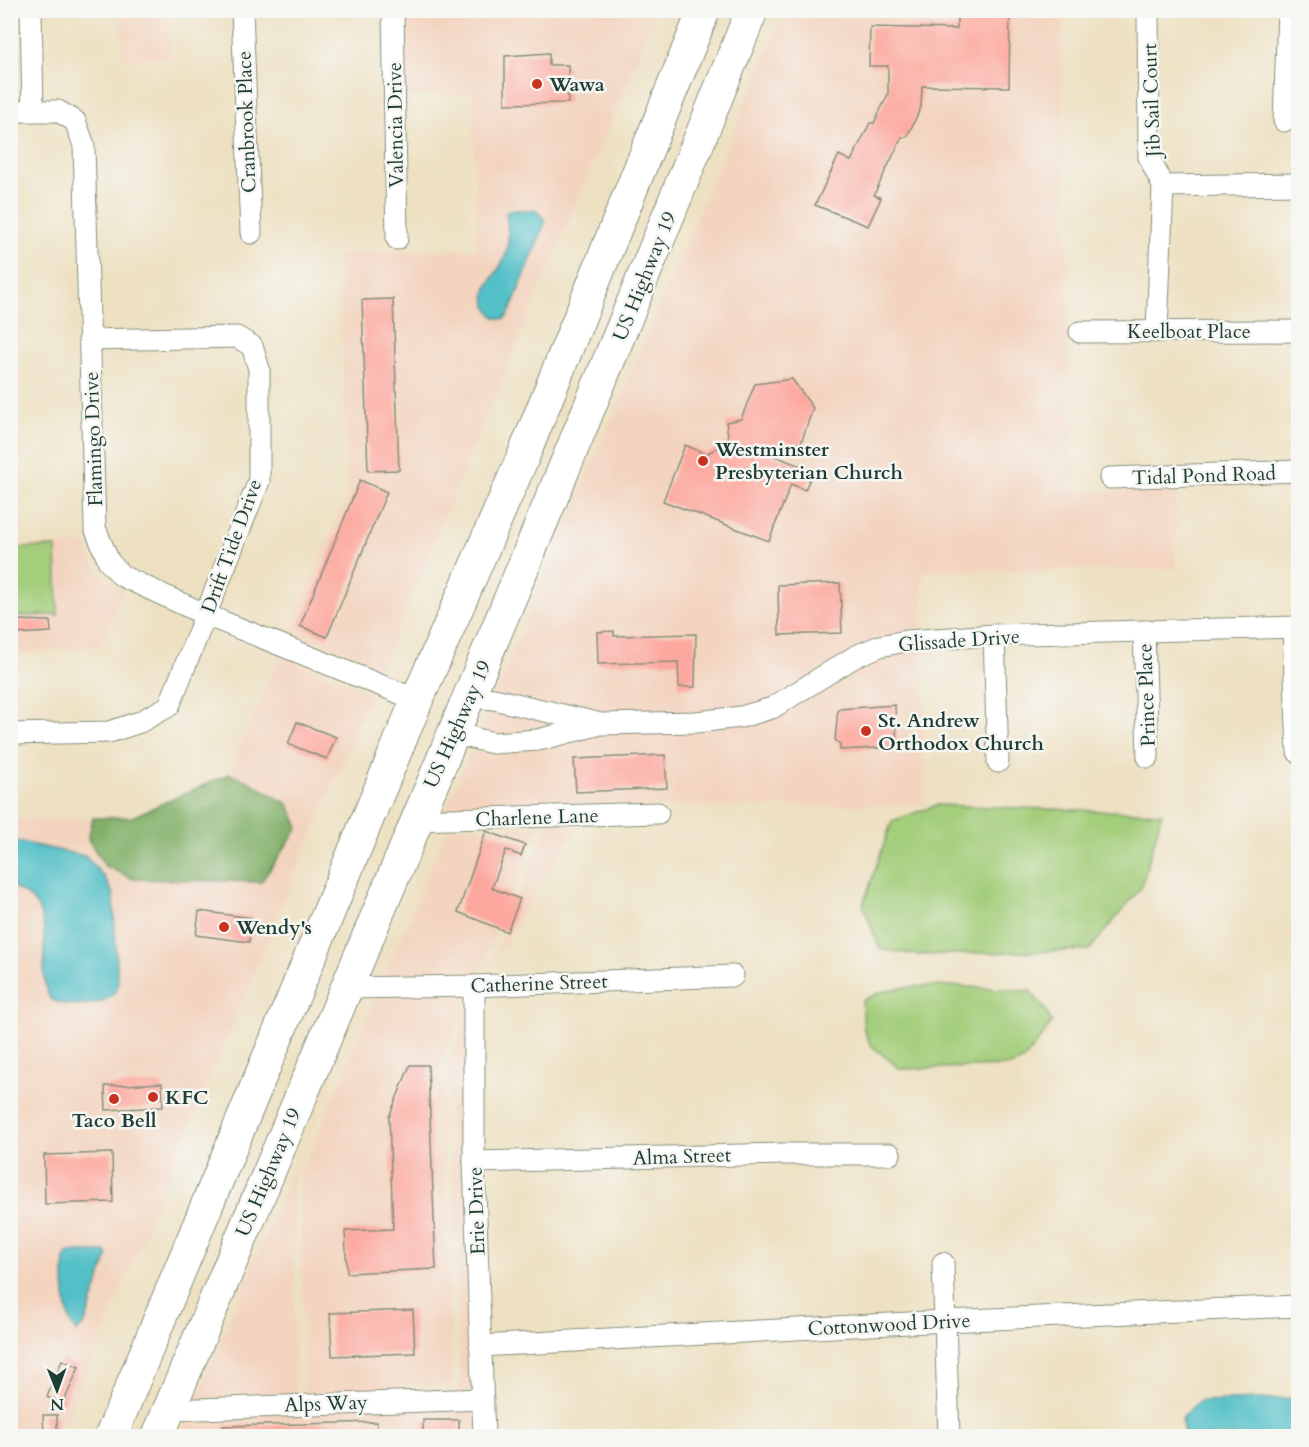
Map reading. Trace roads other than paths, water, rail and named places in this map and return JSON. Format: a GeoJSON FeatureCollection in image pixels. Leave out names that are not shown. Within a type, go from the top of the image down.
{"type":"FeatureCollection","features":[{"type":"Feature","properties":{"kind":"highway"},"geometry":{"type":"LineString","coordinates":[[111,1437],[417,700],[523,457],[704,10]]}},
{"type":"Feature","properties":{"kind":"highway","name":"US Highway 19"},"geometry":{"type":"LineString","coordinates":[[163,1423],[415,820],[469,697],[752,10]]}},
{"type":"Feature","properties":{"kind":"highway"},"geometry":{"type":"LineString","coordinates":[[452,733],[444,712],[447,675],[498,552],[523,457]]}},
{"type":"Feature","properties":{"kind":"highway"},"geometry":{"type":"LineString","coordinates":[[234,1253],[249,1179],[321,1002],[320,989],[305,974]]}},
{"type":"Feature","properties":{"kind":"street"},"geometry":{"type":"LineString","coordinates":[[31,10],[33,111]]}},
{"type":"Feature","properties":{"kind":"street","name":"Cranbrook Place"},"geometry":{"type":"LineString","coordinates":[[242,10],[251,233]]}},
{"type":"Feature","properties":{"kind":"street","name":"Valencia Drive"},"geometry":{"type":"LineString","coordinates":[[393,10],[397,239]]}},
{"type":"Feature","properties":{"kind":"street","name":"Jib Sail Court"},"geometry":{"type":"LineString","coordinates":[[1148,10],[1149,157],[1163,186],[1157,332]]}},
{"type":"Feature","properties":{"kind":"street"},"geometry":{"type":"LineString","coordinates":[[1284,121],[1288,10]]}},
{"type":"Feature","properties":{"kind":"street","name":"Flamingo Drive"},"geometry":{"type":"LineString","coordinates":[[10,111],[58,111],[75,121],[84,145],[95,528],[109,562],[122,576],[206,615],[417,700]]}},
{"type":"Feature","properties":{"kind":"street"},"geometry":{"type":"LineString","coordinates":[[1163,186],[1299,184]]}},
{"type":"Feature","properties":{"kind":"street","name":"Keelboat Place"},"geometry":{"type":"LineString","coordinates":[[1080,332],[1299,331]]}},
{"type":"Feature","properties":{"kind":"street","name":"Drift Tide Drive"},"geometry":{"type":"LineString","coordinates":[[10,734],[109,732],[140,722],[169,706],[259,481],[259,369],[252,346],[237,337],[89,340]]}},
{"type":"Feature","properties":{"kind":"street","name":"Tidal Pond Road"},"geometry":{"type":"LineString","coordinates":[[1110,478],[1299,471]]}},
{"type":"Feature","properties":{"kind":"street"},"geometry":{"type":"LineString","coordinates":[[1296,628],[1298,752]]}},
{"type":"Feature","properties":{"kind":"street","name":"Glissade Drive"},"geometry":{"type":"LineString","coordinates":[[452,733],[493,743],[538,740],[601,724],[696,722],[741,717],[772,708],[856,656],[880,646],[994,635],[1296,628]]}},
{"type":"Feature","properties":{"kind":"street","name":"Prince Place"},"geometry":{"type":"LineString","coordinates":[[1144,632],[1148,757]]}},
{"type":"Feature","properties":{"kind":"street"},"geometry":{"type":"LineString","coordinates":[[994,635],[998,762]]}},
{"type":"Feature","properties":{"kind":"street","name":"Glissade Drive"},"geometry":{"type":"LineString","coordinates":[[469,697],[494,699],[601,724]]}},
{"type":"Feature","properties":{"kind":"street","name":"Charlene Lane"},"geometry":{"type":"LineString","coordinates":[[415,820],[658,813]]}},
{"type":"Feature","properties":{"kind":"street","name":"Catherine Street"},"geometry":{"type":"LineString","coordinates":[[346,988],[474,986],[733,976]]}},
{"type":"Feature","properties":{"kind":"street","name":"Erie Drive"},"geometry":{"type":"LineString","coordinates":[[474,986],[474,1162],[484,1437]]}},
{"type":"Feature","properties":{"kind":"street","name":"Alma Street"},"geometry":{"type":"LineString","coordinates":[[474,1162],[784,1154],[890,1154]]}},
{"type":"Feature","properties":{"kind":"street"},"geometry":{"type":"LineString","coordinates":[[943,1263],[949,1437]]}},
{"type":"Feature","properties":{"kind":"street","name":"Cottonwood Drive"},"geometry":{"type":"LineString","coordinates":[[480,1346],[946,1321],[1299,1306]]}},
{"type":"Feature","properties":{"kind":"street","name":"Alps Way"},"geometry":{"type":"LineString","coordinates":[[163,1423],[483,1399]]}},
{"type":"Feature","properties":{"kind":"water"},"geometry":{"type":"Polygon","coordinates":[[[536,210],[546,221],[509,314],[501,319],[490,312],[485,295],[506,254],[508,238],[506,212],[536,210]]]}},
{"type":"Feature","properties":{"kind":"water"},"geometry":{"type":"Polygon","coordinates":[[[11,840],[85,856],[104,877],[113,894],[118,985],[114,993],[107,998],[78,1005],[50,999],[44,975],[43,924],[34,902],[11,885],[11,840]]]}},
{"type":"Feature","properties":{"kind":"water"},"geometry":{"type":"Polygon","coordinates":[[[71,1252],[105,1252],[108,1255],[85,1323],[77,1332],[69,1318],[64,1284],[66,1255],[71,1252]]]}},
{"type":"Feature","properties":{"kind":"water"},"geometry":{"type":"Polygon","coordinates":[[[1298,1398],[1298,1436],[1184,1436],[1182,1417],[1199,1401],[1298,1398]]]}},
{"type":"Feature","properties":{"kind":"place","name":"Wawa"},"geometry":{"type":"Point","coordinates":[537,84]}},
{"type":"Feature","properties":{"kind":"place","name":"Westminster Presbyterian Church"},"geometry":{"type":"Point","coordinates":[703,461]}},
{"type":"Feature","properties":{"kind":"place","name":"St. Andrew Orthodox Church"},"geometry":{"type":"Point","coordinates":[866,731]}},
{"type":"Feature","properties":{"kind":"place","name":"Wendy's"},"geometry":{"type":"Point","coordinates":[224,927]}},
{"type":"Feature","properties":{"kind":"place","name":"KFC"},"geometry":{"type":"Point","coordinates":[153,1097]}},
{"type":"Feature","properties":{"kind":"place","name":"Taco Bell"},"geometry":{"type":"Point","coordinates":[114,1099]}}]}
